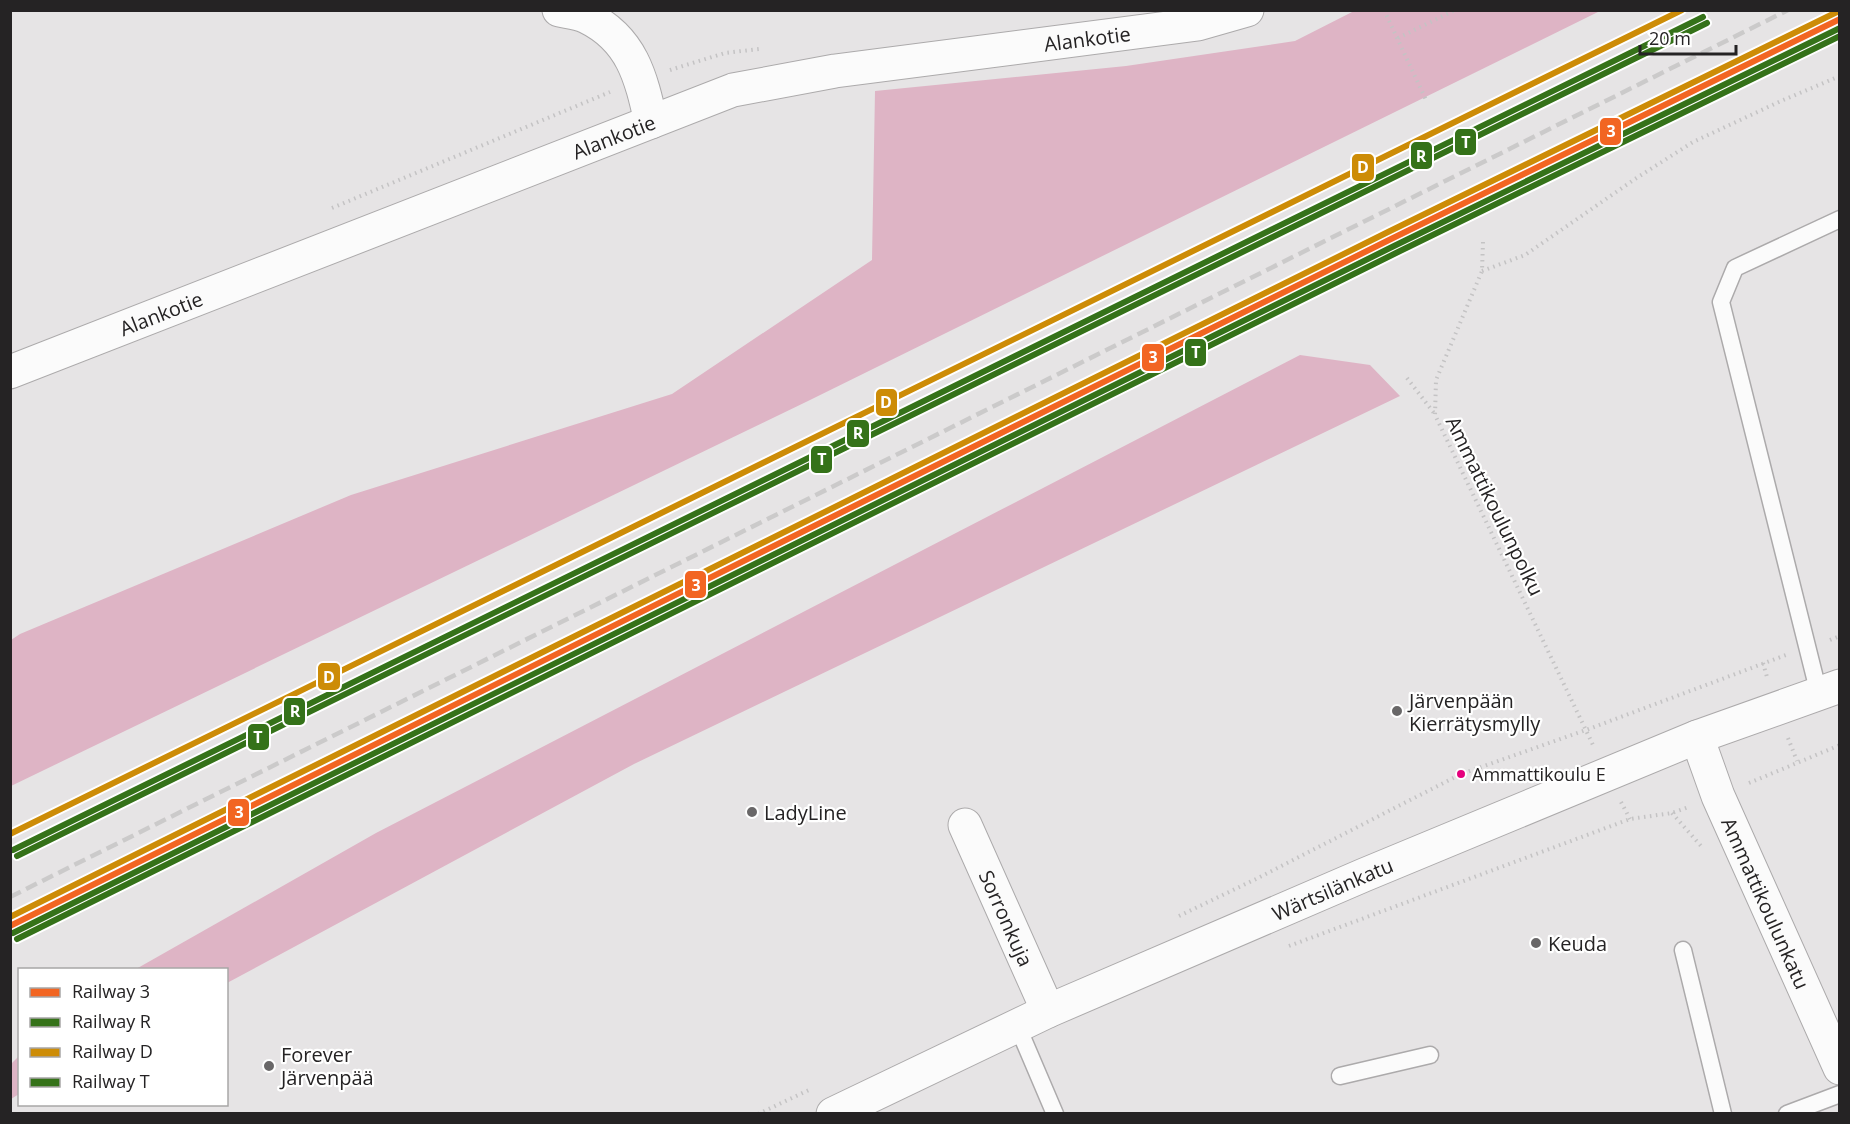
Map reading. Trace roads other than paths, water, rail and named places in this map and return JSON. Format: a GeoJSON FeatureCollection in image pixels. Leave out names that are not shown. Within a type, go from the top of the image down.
{"type":"FeatureCollection","features":[{"type":"Feature","properties":{"kind":"street"},"geometry":{"type":"LineString","coordinates":[[559,10],[586,16],[615,36],[638,71],[651,122]]}},
{"type":"Feature","properties":{"kind":"street","name":"Alankotie"},"geometry":{"type":"LineString","coordinates":[[10,372],[733,90],[823,73],[1198,24],[1247,10]]}},
{"type":"Feature","properties":{"kind":"street","name":"Wärtsilänkatu"},"geometry":{"type":"LineString","coordinates":[[833,1113],[1048,1011],[1364,875],[1697,737],[1829,690]]}},
{"type":"Feature","properties":{"kind":"street","name":"Ammattikoulunkatu"},"geometry":{"type":"LineString","coordinates":[[1697,737],[1718,796],[1839,1068]]}},
{"type":"Feature","properties":{"kind":"street","name":"Sorronkuja"},"geometry":{"type":"LineString","coordinates":[[965,825],[1048,1011]]}},
{"type":"Feature","properties":{"kind":"lane"},"geometry":{"type":"LineString","coordinates":[[1829,690],[1806,648],[1722,302],[1735,268],[1839,219]]}},
{"type":"Feature","properties":{"kind":"lane"},"geometry":{"type":"LineString","coordinates":[[1683,950],[1723,1113]]}},
{"type":"Feature","properties":{"kind":"lane"},"geometry":{"type":"LineString","coordinates":[[1017,1025],[1055,1113]]}},
{"type":"Feature","properties":{"kind":"lane"},"geometry":{"type":"LineString","coordinates":[[1340,1076],[1430,1055]]}},
{"type":"Feature","properties":{"kind":"lane"},"geometry":{"type":"LineString","coordinates":[[1787,1113],[1839,1094]]}},
{"type":"Feature","properties":{"kind":"railway"},"geometry":{"type":"LineString","coordinates":[[10,897],[1788,10]]}},
{"type":"Feature","properties":{"kind":"rail line","name":"D"},"geometry":{"type":"LineString","coordinates":[[10,834],[1682,10]]}},
{"type":"Feature","properties":{"kind":"rail line","name":"D"},"geometry":{"type":"LineString","coordinates":[[10,917],[1388,232],[1837,12]]}},
{"type":"Feature","properties":{"kind":"rail line","name":"R"},"geometry":{"type":"LineString","coordinates":[[13,850],[1703,17]]}},
{"type":"Feature","properties":{"kind":"rail line","name":"3"},"geometry":{"type":"LineString","coordinates":[[10,926],[1391,239],[1840,19]]}},
{"type":"Feature","properties":{"kind":"rail line","name":"T"},"geometry":{"type":"LineString","coordinates":[[17,856],[1707,23]]}},
{"type":"Feature","properties":{"kind":"rail line","name":"R"},"geometry":{"type":"LineString","coordinates":[[13,933],[1394,246],[1840,28]]}},
{"type":"Feature","properties":{"kind":"rail line","name":"T"},"geometry":{"type":"LineString","coordinates":[[17,939],[1398,252],[1840,36]]}},
{"type":"Feature","properties":{"kind":"place","name":"Järvenpään Kierrätysmylly"},"geometry":{"type":"Point","coordinates":[1397,711]}},
{"type":"Feature","properties":{"kind":"place","name":"Ammattikoulu E"},"geometry":{"type":"Point","coordinates":[1461,774]}},
{"type":"Feature","properties":{"kind":"place","name":"LadyLine"},"geometry":{"type":"Point","coordinates":[752,812]}},
{"type":"Feature","properties":{"kind":"place","name":"Keuda"},"geometry":{"type":"Point","coordinates":[1536,943]}},
{"type":"Feature","properties":{"kind":"place","name":"Forever Järvenpää"},"geometry":{"type":"Point","coordinates":[269,1066]}}]}
